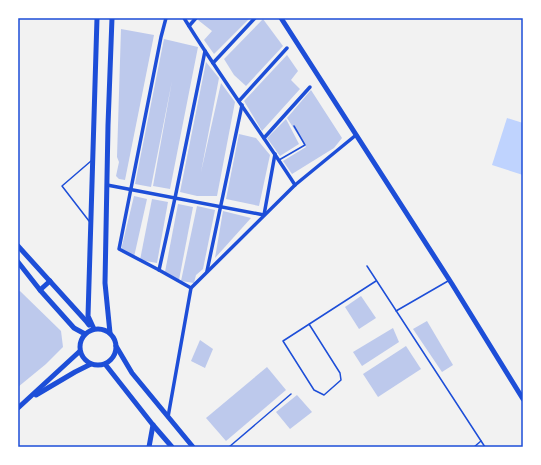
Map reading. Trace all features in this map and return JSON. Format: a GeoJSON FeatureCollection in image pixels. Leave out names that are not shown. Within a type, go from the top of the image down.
{"type":"FeatureCollection","features":[{"type":"Feature","properties":{"kind":"main road"},"geometry":{"type":"LineString","coordinates":[[93,329],[88,316],[97,18]]}},
{"type":"Feature","properties":{"kind":"main road"},"geometry":{"type":"LineString","coordinates":[[110,334],[105,283],[112,18]]}},
{"type":"Feature","properties":{"kind":"main road"},"geometry":{"type":"LineString","coordinates":[[281,18],[449,280],[523,399]]}},
{"type":"Feature","properties":{"kind":"main road"},"geometry":{"type":"LineString","coordinates":[[18,246],[93,329]]}},
{"type":"Feature","properties":{"kind":"main road"},"geometry":{"type":"LineString","coordinates":[[18,262],[40,290],[74,328],[85,334]]}},
{"type":"Feature","properties":{"kind":"main road"},"geometry":{"type":"LineString","coordinates":[[40,290],[50,281]]}},
{"type":"Feature","properties":{"kind":"main road"},"geometry":{"type":"LineString","coordinates":[[116,346],[113,357],[105,364],[98,365],[91,364],[84,359],[80,351],[80,342],[85,334],[93,329],[103,329],[110,334],[115,339],[116,346],[132,373],[193,447]]}},
{"type":"Feature","properties":{"kind":"main road"},"geometry":{"type":"LineString","coordinates":[[18,408],[80,351]]}},
{"type":"Feature","properties":{"kind":"main road"},"geometry":{"type":"LineString","coordinates":[[27,401],[91,364]]}},
{"type":"Feature","properties":{"kind":"main road"},"geometry":{"type":"LineString","coordinates":[[105,364],[172,447]]}},
{"type":"Feature","properties":{"kind":"main road"},"geometry":{"type":"LineString","coordinates":[[149,447],[153,425]]}},
{"type":"Feature","properties":{"kind":"street"},"geometry":{"type":"LineString","coordinates":[[166,18],[119,249],[191,288]]}},
{"type":"Feature","properties":{"kind":"street"},"geometry":{"type":"LineString","coordinates":[[184,18],[279,160],[294,185]]}},
{"type":"Feature","properties":{"kind":"street"},"geometry":{"type":"LineString","coordinates":[[189,26],[196,18]]}},
{"type":"Feature","properties":{"kind":"street"},"geometry":{"type":"LineString","coordinates":[[213,63],[254,18]]}},
{"type":"Feature","properties":{"kind":"street"},"geometry":{"type":"LineString","coordinates":[[207,272],[241,103],[287,48]]}},
{"type":"Feature","properties":{"kind":"street"},"geometry":{"type":"LineString","coordinates":[[159,270],[205,51]]}},
{"type":"Feature","properties":{"kind":"street"},"geometry":{"type":"LineString","coordinates":[[264,138],[310,87]]}},
{"type":"Feature","properties":{"kind":"street"},"geometry":{"type":"LineString","coordinates":[[168,417],[191,288],[294,185],[356,134]]}},
{"type":"Feature","properties":{"kind":"street"},"geometry":{"type":"LineString","coordinates":[[264,215],[275,154]]}},
{"type":"Feature","properties":{"kind":"street"},"geometry":{"type":"LineString","coordinates":[[107,185],[264,215]]}},
{"type":"Feature","properties":{"kind":"lane"},"geometry":{"type":"LineString","coordinates":[[279,160],[305,145],[294,126]]}},
{"type":"Feature","properties":{"kind":"lane"},"geometry":{"type":"LineString","coordinates":[[91,224],[62,186],[93,160]]}},
{"type":"Feature","properties":{"kind":"lane"},"geometry":{"type":"LineString","coordinates":[[367,266],[485,447]]}},
{"type":"Feature","properties":{"kind":"lane"},"geometry":{"type":"LineString","coordinates":[[396,311],[449,280]]}},
{"type":"Feature","properties":{"kind":"lane"},"geometry":{"type":"LineString","coordinates":[[310,324],[340,373],[340,380],[324,395],[314,390],[283,341],[376,281]]}},
{"type":"Feature","properties":{"kind":"lane"},"geometry":{"type":"LineString","coordinates":[[229,447],[291,394]]}},
{"type":"Feature","properties":{"kind":"lane"},"geometry":{"type":"LineString","coordinates":[[474,447],[481,441]]}},
{"type":"Feature","properties":{"kind":"water"},"geometry":{"type":"Polygon","coordinates":[[[507,118],[523,123],[523,175],[492,165],[507,118]]]}},
{"type":"Feature","properties":{"kind":"building"},"geometry":{"type":"Polygon","coordinates":[[[201,18],[250,18],[214,54],[204,40],[212,31],[198,20],[201,18]]]}},
{"type":"Feature","properties":{"kind":"building"},"geometry":{"type":"Polygon","coordinates":[[[263,19],[283,46],[246,86],[234,75],[224,59],[263,19]]]}},
{"type":"Feature","properties":{"kind":"building"},"geometry":{"type":"Polygon","coordinates":[[[121,29],[154,35],[125,180],[119,179],[116,176],[119,162],[117,157],[121,29]]]}},
{"type":"Feature","properties":{"kind":"building"},"geometry":{"type":"Polygon","coordinates":[[[164,39],[198,47],[170,189],[153,186],[172,81],[151,187],[135,184],[164,39]]]}},
{"type":"Feature","properties":{"kind":"building"},"geometry":{"type":"Polygon","coordinates":[[[287,55],[298,71],[291,80],[300,89],[262,131],[244,101],[287,55]]]}},
{"type":"Feature","properties":{"kind":"building"},"geometry":{"type":"Polygon","coordinates":[[[206,62],[219,78],[201,172],[221,83],[235,102],[217,196],[197,196],[180,192],[206,62]]]}},
{"type":"Feature","properties":{"kind":"building"},"geometry":{"type":"Polygon","coordinates":[[[311,90],[342,138],[334,148],[292,174],[283,161],[306,147],[287,118],[311,90]]]}},
{"type":"Feature","properties":{"kind":"building"},"geometry":{"type":"Polygon","coordinates":[[[286,119],[299,144],[280,156],[267,138],[286,119]]]}},
{"type":"Feature","properties":{"kind":"building"},"geometry":{"type":"Polygon","coordinates":[[[239,134],[256,138],[270,155],[259,206],[226,199],[239,134]]]}},
{"type":"Feature","properties":{"kind":"building"},"geometry":{"type":"Polygon","coordinates":[[[134,196],[147,199],[134,257],[121,250],[134,196]]]}},
{"type":"Feature","properties":{"kind":"building"},"geometry":{"type":"Polygon","coordinates":[[[152,199],[168,202],[157,263],[140,260],[152,199]]]}},
{"type":"Feature","properties":{"kind":"building"},"geometry":{"type":"Polygon","coordinates":[[[178,204],[193,207],[179,280],[165,272],[178,204]]]}},
{"type":"Feature","properties":{"kind":"building"},"geometry":{"type":"Polygon","coordinates":[[[197,206],[215,210],[203,269],[196,275],[194,283],[181,281],[197,206]]]}},
{"type":"Feature","properties":{"kind":"building"},"geometry":{"type":"Polygon","coordinates":[[[223,211],[251,218],[215,258],[223,211]]]}},
{"type":"Feature","properties":{"kind":"building"},"geometry":{"type":"Polygon","coordinates":[[[20,291],[61,331],[63,347],[46,364],[18,387],[18,292],[20,291]]]}},
{"type":"Feature","properties":{"kind":"building"},"geometry":{"type":"Polygon","coordinates":[[[361,296],[376,318],[359,329],[345,307],[361,296]]]}},
{"type":"Feature","properties":{"kind":"building"},"geometry":{"type":"Polygon","coordinates":[[[427,321],[453,365],[442,372],[413,329],[427,321]]]}},
{"type":"Feature","properties":{"kind":"building"},"geometry":{"type":"Polygon","coordinates":[[[393,328],[399,342],[362,366],[353,352],[393,328]]]}},
{"type":"Feature","properties":{"kind":"building"},"geometry":{"type":"Polygon","coordinates":[[[200,340],[213,349],[205,368],[191,361],[200,340]]]}},
{"type":"Feature","properties":{"kind":"building"},"geometry":{"type":"Polygon","coordinates":[[[406,346],[421,369],[378,397],[363,374],[406,346]]]}},
{"type":"Feature","properties":{"kind":"building"},"geometry":{"type":"Polygon","coordinates":[[[267,367],[286,390],[226,441],[206,418],[267,367]]]}},
{"type":"Feature","properties":{"kind":"building"},"geometry":{"type":"Polygon","coordinates":[[[297,395],[312,412],[290,429],[276,412],[297,395]]]}}]}
